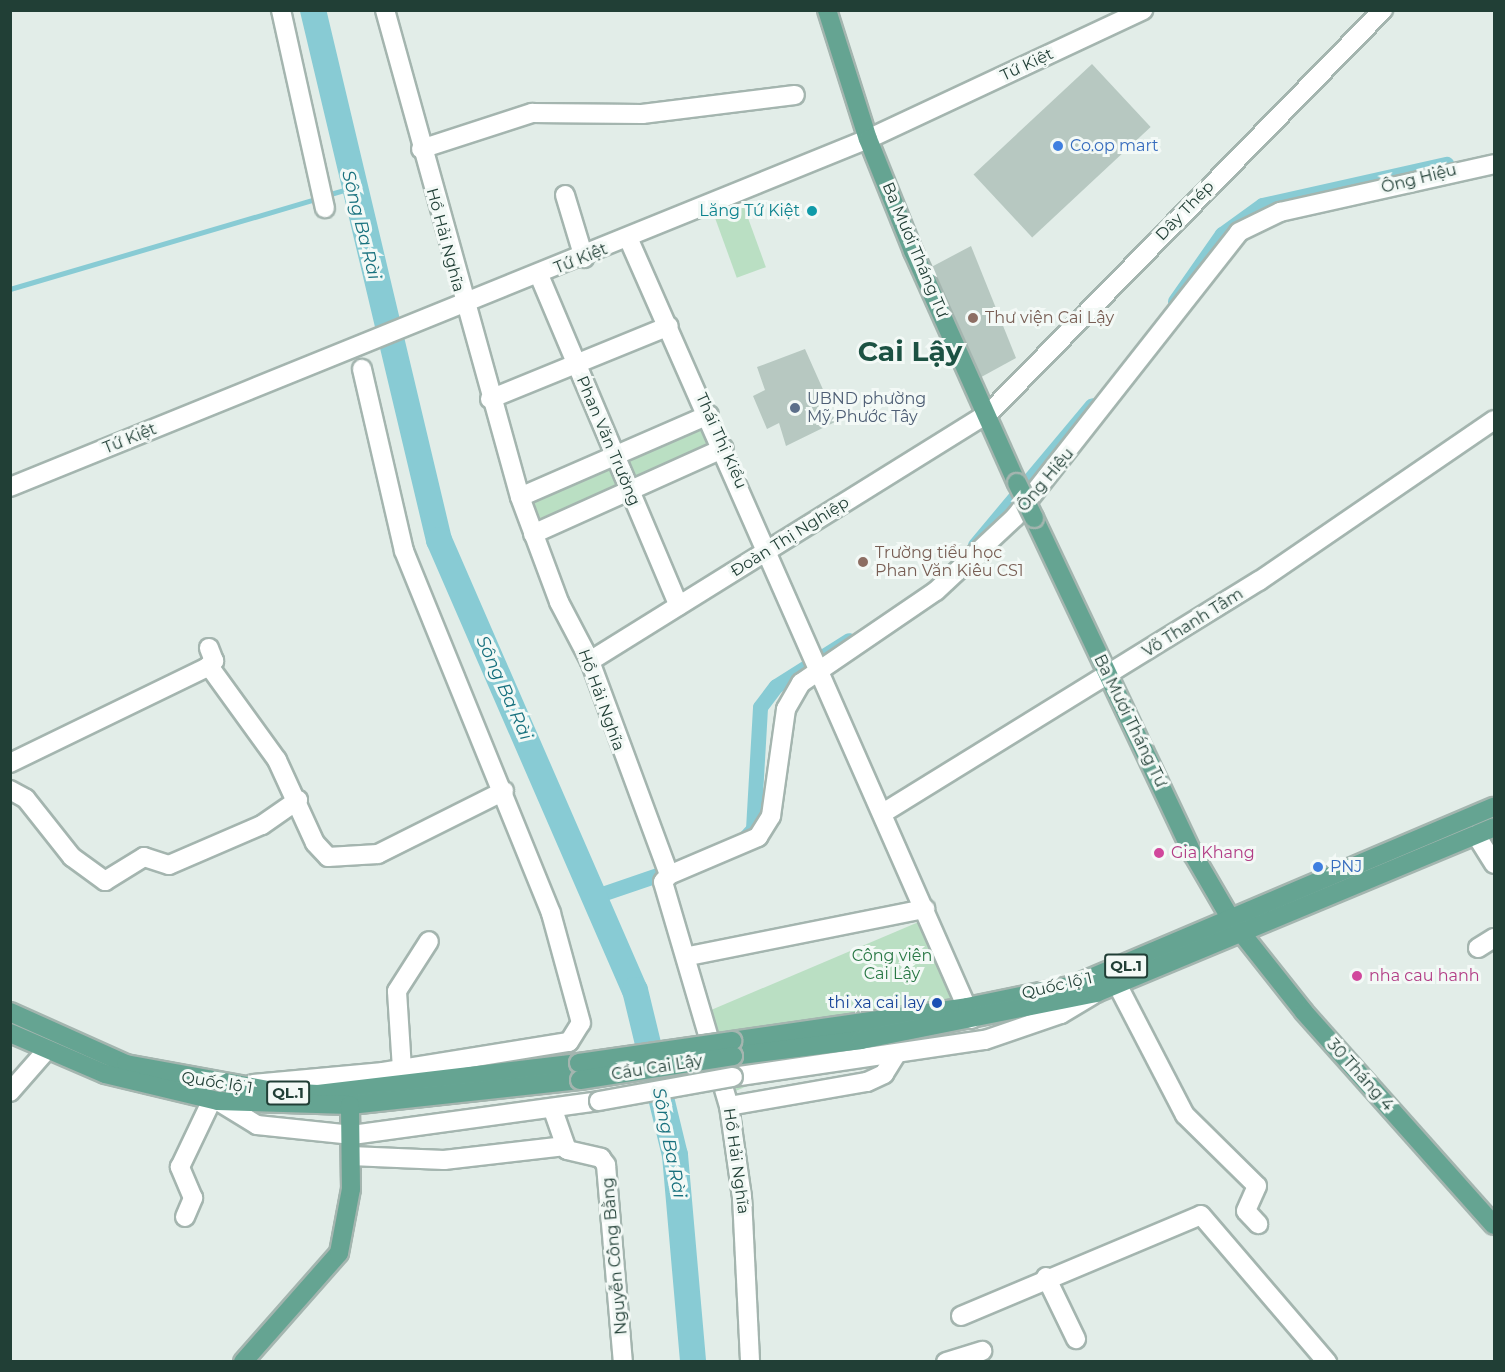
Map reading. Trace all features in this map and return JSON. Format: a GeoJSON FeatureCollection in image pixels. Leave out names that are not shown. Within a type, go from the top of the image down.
{"type":"FeatureCollection","features":[{"type":"Feature","properties":{"kind":"main road","name":"Ba Mươi Tháng Tư"},"geometry":{"type":"LineString","coordinates":[[826,10],[868,139],[922,272],[989,413],[1017,483],[1108,676],[1236,928]]}},
{"type":"Feature","properties":{"kind":"main road","name":"Quốc lộ 1"},"geometry":{"type":"LineString","coordinates":[[733,1048],[1096,993],[1118,986],[1494,807]]}},
{"type":"Feature","properties":{"kind":"main road","name":"Quốc lộ 1"},"geometry":{"type":"LineString","coordinates":[[969,1013],[1074,985],[1236,928],[1494,827]]}},
{"type":"Feature","properties":{"kind":"main road","name":"30 Tháng 4"},"geometry":{"type":"LineString","coordinates":[[1236,928],[1494,1225]]}},
{"type":"Feature","properties":{"kind":"main road","name":"Quốc lộ 1"},"geometry":{"type":"LineString","coordinates":[[10,1012],[113,1060],[219,1096],[318,1094],[579,1071]]}},
{"type":"Feature","properties":{"kind":"main road","name":"Quốc lộ 1"},"geometry":{"type":"LineString","coordinates":[[10,1033],[46,1051],[105,1074],[219,1096],[350,1105],[579,1071]]}},
{"type":"Feature","properties":{"kind":"main road","name":"Cầu Cai Lậy"},"geometry":{"type":"LineString","coordinates":[[579,1071],[733,1048]]}},
{"type":"Feature","properties":{"kind":"main road"},"geometry":{"type":"LineString","coordinates":[[243,1362],[339,1253],[346,1232],[352,1135],[350,1105]]}},
{"type":"Feature","properties":{"kind":"street"},"geometry":{"type":"LineString","coordinates":[[281,10],[323,199]]}},
{"type":"Feature","properties":{"kind":"street","name":"Hồ Hải Nghĩa"},"geometry":{"type":"LineString","coordinates":[[385,10],[463,306],[520,497],[533,534],[590,661],[666,867],[663,882],[689,956],[729,1106],[743,1208],[750,1362]]}},
{"type":"Feature","properties":{"kind":"street","name":"Tứ Kiệt"},"geometry":{"type":"LineString","coordinates":[[10,487],[364,343],[629,240],[868,139],[1143,10]]}},
{"type":"Feature","properties":{"kind":"street","name":"Dây Thép"},"geometry":{"type":"LineString","coordinates":[[989,413],[1383,10]]}},
{"type":"Feature","properties":{"kind":"street"},"geometry":{"type":"LineString","coordinates":[[421,149],[532,113],[642,114],[795,95]]}},
{"type":"Feature","properties":{"kind":"street","name":"Ông Hiệu"},"geometry":{"type":"LineString","coordinates":[[666,867],[747,845],[765,829],[786,709],[801,683],[821,667],[936,591],[1015,517],[1239,232],[1280,212],[1494,164]]}},
{"type":"Feature","properties":{"kind":"street"},"geometry":{"type":"LineString","coordinates":[[565,195],[584,258]]}},
{"type":"Feature","properties":{"kind":"street","name":"Thái Thị Kiểu"},"geometry":{"type":"LineString","coordinates":[[629,240],[821,667]]}},
{"type":"Feature","properties":{"kind":"street","name":"Phan Văn Trường"},"geometry":{"type":"LineString","coordinates":[[539,275],[574,363],[679,606]]}},
{"type":"Feature","properties":{"kind":"street"},"geometry":{"type":"LineString","coordinates":[[490,399],[669,326]]}},
{"type":"Feature","properties":{"kind":"street"},"geometry":{"type":"LineString","coordinates":[[185,1217],[193,1198],[180,1167],[219,1096],[569,1042],[578,1035],[577,1000],[552,913],[404,551],[362,369]]}},
{"type":"Feature","properties":{"kind":"street","name":"Đoàn Thị Nghiệp"},"geometry":{"type":"LineString","coordinates":[[590,661],[989,413]]}},
{"type":"Feature","properties":{"kind":"street"},"geometry":{"type":"LineString","coordinates":[[520,497],[709,415]]}},
{"type":"Feature","properties":{"kind":"street","name":"Võ Thanh Tâm"},"geometry":{"type":"LineString","coordinates":[[883,813],[1108,676],[1400,489],[1494,420]]}},
{"type":"Feature","properties":{"kind":"street"},"geometry":{"type":"LineString","coordinates":[[533,534],[724,448]]}},
{"type":"Feature","properties":{"kind":"street"},"geometry":{"type":"LineString","coordinates":[[10,763],[209,657],[277,760],[298,800],[319,850],[339,860],[378,854],[504,791]]}},
{"type":"Feature","properties":{"kind":"street"},"geometry":{"type":"LineString","coordinates":[[821,667],[969,1013]]}},
{"type":"Feature","properties":{"kind":"street"},"geometry":{"type":"LineString","coordinates":[[10,790],[26,799],[72,857],[105,881],[144,857],[169,865],[262,825],[298,800]]}},
{"type":"Feature","properties":{"kind":"street"},"geometry":{"type":"LineString","coordinates":[[1476,835],[1494,864]]}},
{"type":"Feature","properties":{"kind":"street"},"geometry":{"type":"LineString","coordinates":[[689,956],[925,909]]}},
{"type":"Feature","properties":{"kind":"street"},"geometry":{"type":"LineString","coordinates":[[1478,948],[1494,938]]}},
{"type":"Feature","properties":{"kind":"street"},"geometry":{"type":"LineString","coordinates":[[402,1069],[395,999],[429,941]]}},
{"type":"Feature","properties":{"kind":"street"},"geometry":{"type":"LineString","coordinates":[[1118,986],[1185,1115],[1257,1186],[1246,1211],[1258,1224]]}},
{"type":"Feature","properties":{"kind":"street","name":"Cầu Cai Lậy"},"geometry":{"type":"LineString","coordinates":[[219,1096],[257,1125],[352,1135],[553,1110],[733,1077],[896,1055],[1018,1030],[1096,993]]}},
{"type":"Feature","properties":{"kind":"street"},"geometry":{"type":"LineString","coordinates":[[10,1092],[46,1051]]}},
{"type":"Feature","properties":{"kind":"street"},"geometry":{"type":"LineString","coordinates":[[729,1106],[867,1082],[884,1074],[896,1055]]}},
{"type":"Feature","properties":{"kind":"street"},"geometry":{"type":"LineString","coordinates":[[351,1156],[444,1160],[565,1146],[553,1110]]}},
{"type":"Feature","properties":{"kind":"street","name":"Nguyễn Công Bằng"},"geometry":{"type":"LineString","coordinates":[[565,1146],[600,1158],[606,1165],[623,1362]]}},
{"type":"Feature","properties":{"kind":"street"},"geometry":{"type":"LineString","coordinates":[[962,1316],[1046,1277],[1201,1215],[1327,1362]]}},
{"type":"Feature","properties":{"kind":"street"},"geometry":{"type":"LineString","coordinates":[[1046,1277],[1076,1339]]}},
{"type":"Feature","properties":{"kind":"street"},"geometry":{"type":"LineString","coordinates":[[946,1362],[982,1351]]}},
{"type":"Feature","properties":{"kind":"green space"},"geometry":{"type":"Polygon","coordinates":[[[744,207],[766,267],[737,278],[715,218],[744,207]]]}},
{"type":"Feature","properties":{"kind":"green space"},"geometry":{"type":"Polygon","coordinates":[[[709,415],[724,448],[535,532],[521,499],[709,415]]]}},
{"type":"Feature","properties":{"kind":"green space","name":"Công viên Cai Lậy"},"geometry":{"type":"Polygon","coordinates":[[[928,918],[961,995],[736,1091],[703,1013],[928,918]]]}},
{"type":"Feature","properties":{"kind":"building","name":"Co.op mart"},"geometry":{"type":"Polygon","coordinates":[[[1092,64],[1151,127],[1032,237],[974,174],[1092,64]]]}},
{"type":"Feature","properties":{"kind":"building","name":"Thư viện Cai Lậy"},"geometry":{"type":"Polygon","coordinates":[[[971,246],[1016,358],[974,381],[922,272],[971,246]]]}},
{"type":"Feature","properties":{"kind":"building","name":"UBND phường Mỹ Phước Tây"},"geometry":{"type":"Polygon","coordinates":[[[805,349],[837,421],[786,446],[779,423],[767,429],[753,396],[765,390],[757,367],[805,349]]]}},
{"type":"Feature","properties":{"kind":"waterway","name":"Sông Ba Rài"},"geometry":{"type":"LineString","coordinates":[[313,10],[439,540],[635,990],[675,1155],[693,1362]]}},
{"type":"Feature","properties":{"kind":"waterway"},"geometry":{"type":"LineString","coordinates":[[1175,301],[1222,234],[1262,205],[1446,164]]}},
{"type":"Feature","properties":{"kind":"waterway"},"geometry":{"type":"LineString","coordinates":[[327,195],[352,188]]}},
{"type":"Feature","properties":{"kind":"waterway"},"geometry":{"type":"LineString","coordinates":[[10,289],[319,198]]}},
{"type":"Feature","properties":{"kind":"waterway"},"geometry":{"type":"LineString","coordinates":[[975,545],[1092,405]]}},
{"type":"Feature","properties":{"kind":"waterway"},"geometry":{"type":"LineString","coordinates":[[739,844],[753,829],[760,707],[776,686],[849,640]]}},
{"type":"Feature","properties":{"kind":"waterway"},"geometry":{"type":"LineString","coordinates":[[593,897],[675,869]]}},
{"type":"Feature","properties":{"kind":"place","name":"Co.op mart"},"geometry":{"type":"Point","coordinates":[1058,146]}},
{"type":"Feature","properties":{"kind":"place","name":"Lăng Tứ Kiệt"},"geometry":{"type":"Point","coordinates":[812,211]}},
{"type":"Feature","properties":{"kind":"place","name":"Thư viện Cai Lậy"},"geometry":{"type":"Point","coordinates":[973,318]}},
{"type":"Feature","properties":{"kind":"place","name":"UBND phường Mỹ Phước Tây"},"geometry":{"type":"Point","coordinates":[795,408]}},
{"type":"Feature","properties":{"kind":"place","name":"Trường tiểu học Phan Văn Kiêu CS1"},"geometry":{"type":"Point","coordinates":[863,562]}},
{"type":"Feature","properties":{"kind":"place","name":"Gia Khang"},"geometry":{"type":"Point","coordinates":[1159,853]}},
{"type":"Feature","properties":{"kind":"place","name":"PNJ"},"geometry":{"type":"Point","coordinates":[1318,867]}},
{"type":"Feature","properties":{"kind":"place","name":"nha cau hanh"},"geometry":{"type":"Point","coordinates":[1357,976]}},
{"type":"Feature","properties":{"kind":"place","name":"thi xa cai lay"},"geometry":{"type":"Point","coordinates":[937,1003]}},
{"type":"Feature","properties":{"kind":"district","name":"Cai Lậy"},"geometry":{"type":"Point","coordinates":[910,351]}}]}
